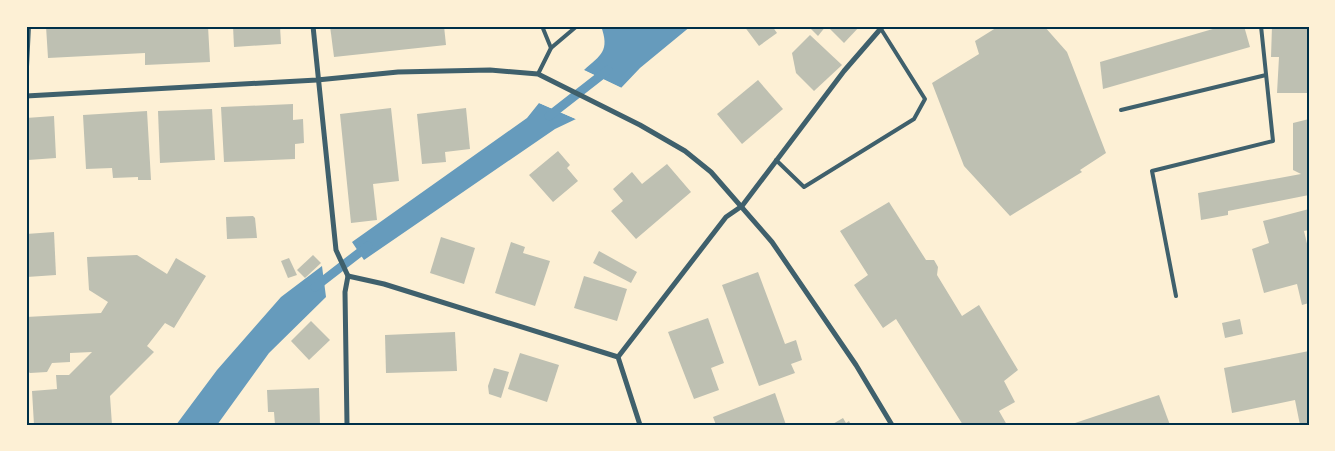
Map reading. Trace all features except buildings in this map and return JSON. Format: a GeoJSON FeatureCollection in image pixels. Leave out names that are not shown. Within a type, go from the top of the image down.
{"type":"FeatureCollection","features":[{"type":"Feature","properties":{"kind":"street"},"geometry":{"type":"LineString","coordinates":[[313,26],[317,80],[336,250],[348,276],[345,292],[347,425]]}},
{"type":"Feature","properties":{"kind":"street"},"geometry":{"type":"LineString","coordinates":[[618,357],[726,217],[742,206],[844,71],[882,28]]}},
{"type":"Feature","properties":{"kind":"street"},"geometry":{"type":"LineString","coordinates":[[26,96],[317,80],[398,72],[490,70],[538,74],[603,106],[685,151],[711,172],[772,242],[856,365],[892,425]]}},
{"type":"Feature","properties":{"kind":"street"},"geometry":{"type":"LineString","coordinates":[[348,276],[618,357]]}},
{"type":"Feature","properties":{"kind":"street"},"geometry":{"type":"LineString","coordinates":[[618,357],[640,425]]}},
{"type":"Feature","properties":{"kind":"lane"},"geometry":{"type":"LineString","coordinates":[[26,87],[29,26]]}},
{"type":"Feature","properties":{"kind":"lane"},"geometry":{"type":"LineString","coordinates":[[542,26],[551,48]]}},
{"type":"Feature","properties":{"kind":"lane"},"geometry":{"type":"LineString","coordinates":[[538,74],[551,48],[577,26]]}},
{"type":"Feature","properties":{"kind":"lane"},"geometry":{"type":"LineString","coordinates":[[1176,296],[1152,171],[1273,141],[1261,26]]}},
{"type":"Feature","properties":{"kind":"lane"},"geometry":{"type":"LineString","coordinates":[[776,160],[804,187],[914,119],[925,99],[882,28]]}},
{"type":"Feature","properties":{"kind":"lane"},"geometry":{"type":"LineString","coordinates":[[1122,110],[1266,75]]}},
{"type":"Feature","properties":{"kind":"water"},"geometry":{"type":"Polygon","coordinates":[[[601,26],[691,26],[640,68],[621,88],[584,70],[599,56],[604,47],[604,34],[601,26]]]}},
{"type":"Feature","properties":{"kind":"water"},"geometry":{"type":"Polygon","coordinates":[[[539,103],[576,119],[555,129],[364,260],[352,242],[527,118],[539,103]]]}},
{"type":"Feature","properties":{"kind":"water"},"geometry":{"type":"Polygon","coordinates":[[[322,266],[326,297],[269,353],[217,425],[176,425],[217,370],[281,297],[322,266]]]}},
{"type":"Feature","properties":{"kind":"pier"},"geometry":{"type":"Polygon","coordinates":[[[581,69],[624,89],[621,90],[602,82],[582,72],[581,69]]]}},
{"type":"Feature","properties":{"kind":"pier"},"geometry":{"type":"Polygon","coordinates":[[[540,101],[577,116],[578,120],[537,102],[540,101]]]}},
{"type":"Feature","properties":{"kind":"waterway"},"geometry":{"type":"LineString","coordinates":[[549,116],[608,70]]}},
{"type":"Feature","properties":{"kind":"waterway"},"geometry":{"type":"LineString","coordinates":[[315,287],[368,246]]}}]}
